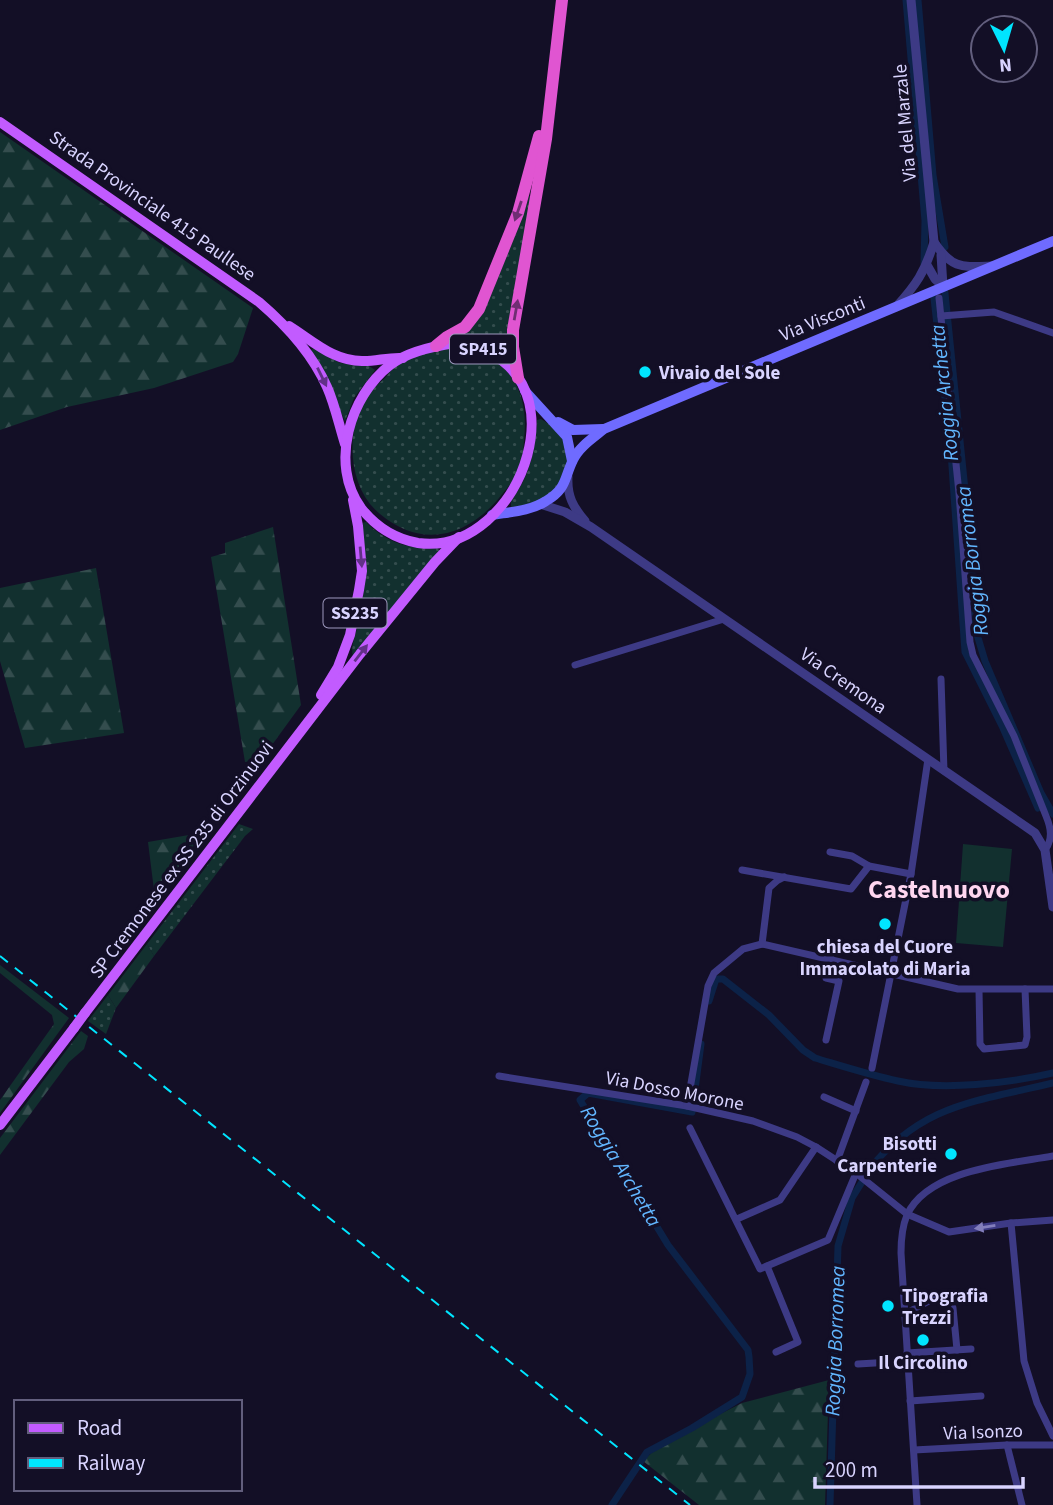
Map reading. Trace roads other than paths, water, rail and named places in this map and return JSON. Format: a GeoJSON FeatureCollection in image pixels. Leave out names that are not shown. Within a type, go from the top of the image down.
{"type":"FeatureCollection","features":[{"type":"Feature","properties":{"kind":"highway"},"geometry":{"type":"LineString","coordinates":[[553,74],[562,0]]}},
{"type":"Feature","properties":{"kind":"highway","name":"SP415"},"geometry":{"type":"LineString","coordinates":[[436,346],[465,327],[479,309],[518,213],[553,74]]}},
{"type":"Feature","properties":{"kind":"highway","name":"SP415"},"geometry":{"type":"LineString","coordinates":[[518,378],[513,330],[546,139],[553,74]]}},
{"type":"Feature","properties":{"kind":"main road","name":"Strada Provinciale 415 Paullese"},"geometry":{"type":"LineString","coordinates":[[0,122],[324,350],[348,360],[403,358]]}},
{"type":"Feature","properties":{"kind":"main road","name":"Via Visconti"},"geometry":{"type":"LineString","coordinates":[[604,429],[1053,240]]}},
{"type":"Feature","properties":{"kind":"main road","name":"Strada Provinciale 415 Paullese"},"geometry":{"type":"LineString","coordinates":[[282,322],[321,375],[332,400],[346,450]]}},
{"type":"Feature","properties":{"kind":"main road","name":"SP415"},"geometry":{"type":"LineString","coordinates":[[455,343],[485,350],[498,358],[518,378],[525,391],[532,417],[525,468],[514,489],[492,516],[459,537],[424,544],[401,539],[375,523],[360,507],[352,490],[346,450],[359,401],[368,388],[390,365],[436,346],[455,343]]}},
{"type":"Feature","properties":{"kind":"main road"},"geometry":{"type":"LineString","coordinates":[[525,391],[567,437],[572,461]]}},
{"type":"Feature","properties":{"kind":"main road"},"geometry":{"type":"LineString","coordinates":[[548,415],[565,428],[573,430],[604,429]]}},
{"type":"Feature","properties":{"kind":"main road"},"geometry":{"type":"LineString","coordinates":[[492,516],[540,504],[555,494],[568,476],[572,461],[581,448],[604,429]]}},
{"type":"Feature","properties":{"kind":"main road","name":"SS235"},"geometry":{"type":"LineString","coordinates":[[304,727],[338,667],[355,615],[362,571],[352,490]]}},
{"type":"Feature","properties":{"kind":"main road","name":"SS235"},"geometry":{"type":"LineString","coordinates":[[304,727],[385,623],[459,537]]}},
{"type":"Feature","properties":{"kind":"main road","name":"SP Cremonese ex SS 235 di Orzinuovi"},"geometry":{"type":"LineString","coordinates":[[0,1125],[304,727]]}},
{"type":"Feature","properties":{"kind":"street","name":"Via del Marzale"},"geometry":{"type":"LineString","coordinates":[[896,307],[917,284],[927,265],[934,242],[911,0]]}},
{"type":"Feature","properties":{"kind":"street","name":"Via del Marzale"},"geometry":{"type":"LineString","coordinates":[[934,242],[941,253],[943,286]]}},
{"type":"Feature","properties":{"kind":"street"},"geometry":{"type":"LineString","coordinates":[[941,253],[947,260],[963,267],[992,265]]}},
{"type":"Feature","properties":{"kind":"street"},"geometry":{"type":"LineString","coordinates":[[927,265],[935,279],[943,286]]}},
{"type":"Feature","properties":{"kind":"street"},"geometry":{"type":"LineString","coordinates":[[939,298],[959,493],[970,642],[973,655],[1014,736],[1051,828],[1051,842],[1045,850],[1053,907]]}},
{"type":"Feature","properties":{"kind":"street"},"geometry":{"type":"LineString","coordinates":[[941,316],[994,312],[1053,333]]}},
{"type":"Feature","properties":{"kind":"street","name":"Via Cremona"},"geometry":{"type":"LineString","coordinates":[[568,476],[567,488],[571,503],[591,527]]}},
{"type":"Feature","properties":{"kind":"street","name":"Via Cremona"},"geometry":{"type":"LineString","coordinates":[[540,504],[565,512],[591,527],[1035,834],[1045,850]]}},
{"type":"Feature","properties":{"kind":"street"},"geometry":{"type":"LineString","coordinates":[[575,665],[724,619]]}},
{"type":"Feature","properties":{"kind":"street"},"geometry":{"type":"LineString","coordinates":[[941,679],[944,771]]}},
{"type":"Feature","properties":{"kind":"street"},"geometry":{"type":"LineString","coordinates":[[872,1068],[911,874],[928,759]]}},
{"type":"Feature","properties":{"kind":"street"},"geometry":{"type":"LineString","coordinates":[[830,852],[852,856],[869,866],[911,874]]}},
{"type":"Feature","properties":{"kind":"street"},"geometry":{"type":"LineString","coordinates":[[742,870],[851,889],[869,866]]}},
{"type":"Feature","properties":{"kind":"street"},"geometry":{"type":"LineString","coordinates":[[762,944],[769,887],[785,877]]}},
{"type":"Feature","properties":{"kind":"street"},"geometry":{"type":"LineString","coordinates":[[692,1107],[708,986],[719,968],[743,949],[762,944],[957,989],[1053,989]]}},
{"type":"Feature","properties":{"kind":"street"},"geometry":{"type":"LineString","coordinates":[[826,1040],[839,981],[827,978],[831,958]]}},
{"type":"Feature","properties":{"kind":"street"},"geometry":{"type":"LineString","coordinates":[[979,990],[980,1044],[984,1049],[1025,1045],[1025,989]]}},
{"type":"Feature","properties":{"kind":"street","name":"Via Dosso Morone"},"geometry":{"type":"LineString","coordinates":[[499,1076],[692,1107],[753,1121],[816,1147],[856,1173],[907,1214],[949,1232],[1053,1220]]}},
{"type":"Feature","properties":{"kind":"street"},"geometry":{"type":"LineString","coordinates":[[838,1161],[866,1082]]}},
{"type":"Feature","properties":{"kind":"street"},"geometry":{"type":"LineString","coordinates":[[824,1097],[856,1111]]}},
{"type":"Feature","properties":{"kind":"street"},"geometry":{"type":"LineString","coordinates":[[691,1128],[760,1269],[828,1240],[856,1173]]}},
{"type":"Feature","properties":{"kind":"street"},"geometry":{"type":"LineString","coordinates":[[737,1219],[780,1200],[816,1147]]}},
{"type":"Feature","properties":{"kind":"street"},"geometry":{"type":"LineString","coordinates":[[917,1505],[901,1253],[907,1214],[937,1185],[958,1174],[1053,1156]]}},
{"type":"Feature","properties":{"kind":"street","name":"Via Isonzo"},"geometry":{"type":"LineString","coordinates":[[1011,1223],[1024,1361],[1037,1403],[1053,1436]]}},
{"type":"Feature","properties":{"kind":"street"},"geometry":{"type":"LineString","coordinates":[[767,1266],[799,1342],[776,1352]]}},
{"type":"Feature","properties":{"kind":"street"},"geometry":{"type":"LineString","coordinates":[[905,1314],[940,1295]]}},
{"type":"Feature","properties":{"kind":"street"},"geometry":{"type":"LineString","coordinates":[[953,1308],[957,1350]]}},
{"type":"Feature","properties":{"kind":"street"},"geometry":{"type":"LineString","coordinates":[[858,1364],[971,1349]]}},
{"type":"Feature","properties":{"kind":"street"},"geometry":{"type":"LineString","coordinates":[[910,1401],[981,1396]]}},
{"type":"Feature","properties":{"kind":"street"},"geometry":{"type":"LineString","coordinates":[[1007,1445],[1022,1505]]}},
{"type":"Feature","properties":{"kind":"street","name":"Via Isonzo"},"geometry":{"type":"LineString","coordinates":[[914,1450],[1053,1445]]}},
{"type":"Feature","properties":{"kind":"waterway","name":"Roggia Archetta"},"geometry":{"type":"LineString","coordinates":[[906,0],[925,221],[924,264]]}},
{"type":"Feature","properties":{"kind":"waterway","name":"Roggia Borromea"},"geometry":{"type":"LineString","coordinates":[[918,0],[933,175],[945,247]]}},
{"type":"Feature","properties":{"kind":"waterway","name":"Roggia Borromea"},"geometry":{"type":"LineString","coordinates":[[945,293],[970,539],[976,631],[985,661],[1041,793],[1053,814]]}},
{"type":"Feature","properties":{"kind":"waterway","name":"Roggia Archetta"},"geometry":{"type":"LineString","coordinates":[[934,298],[951,452],[965,652],[1003,728],[1038,808]]}},
{"type":"Feature","properties":{"kind":"waterway","name":"Roggia Archetta"},"geometry":{"type":"LineString","coordinates":[[709,1001],[716,979],[723,979],[769,1015],[803,1050],[815,1058],[898,1081],[955,1086],[1017,1080],[1053,1073]]}},
{"type":"Feature","properties":{"kind":"waterway","name":"Roggia Archetta"},"geometry":{"type":"LineString","coordinates":[[612,1505],[647,1452],[742,1397],[750,1374],[748,1350],[668,1245],[580,1100],[588,1093],[692,1112],[701,1044]]}},
{"type":"Feature","properties":{"kind":"waterway","name":"Roggia Borromea"},"geometry":{"type":"LineString","coordinates":[[867,1172],[887,1149],[928,1119],[973,1102],[1053,1083]]}},
{"type":"Feature","properties":{"kind":"waterway","name":"Roggia Borromea"},"geometry":{"type":"LineString","coordinates":[[830,1505],[838,1246],[852,1198],[862,1182]]}},
{"type":"Feature","properties":{"kind":"railway"},"geometry":{"type":"LineString","coordinates":[[0,956],[690,1505]]}},
{"type":"Feature","properties":{"kind":"place","name":"Vivaio del Sole"},"geometry":{"type":"Point","coordinates":[645,372]}},
{"type":"Feature","properties":{"kind":"place","name":"chiesa del Cuore Immacolato di Maria"},"geometry":{"type":"Point","coordinates":[885,924]}},
{"type":"Feature","properties":{"kind":"place","name":"Bisotti Carpenterie"},"geometry":{"type":"Point","coordinates":[951,1154]}},
{"type":"Feature","properties":{"kind":"place","name":"Tipografia Trezzi"},"geometry":{"type":"Point","coordinates":[888,1306]}},
{"type":"Feature","properties":{"kind":"place","name":"Il Circolino"},"geometry":{"type":"Point","coordinates":[923,1340]}},
{"type":"Feature","properties":{"kind":"district","name":"Castelnuovo"},"geometry":{"type":"Point","coordinates":[939,889]}}]}
